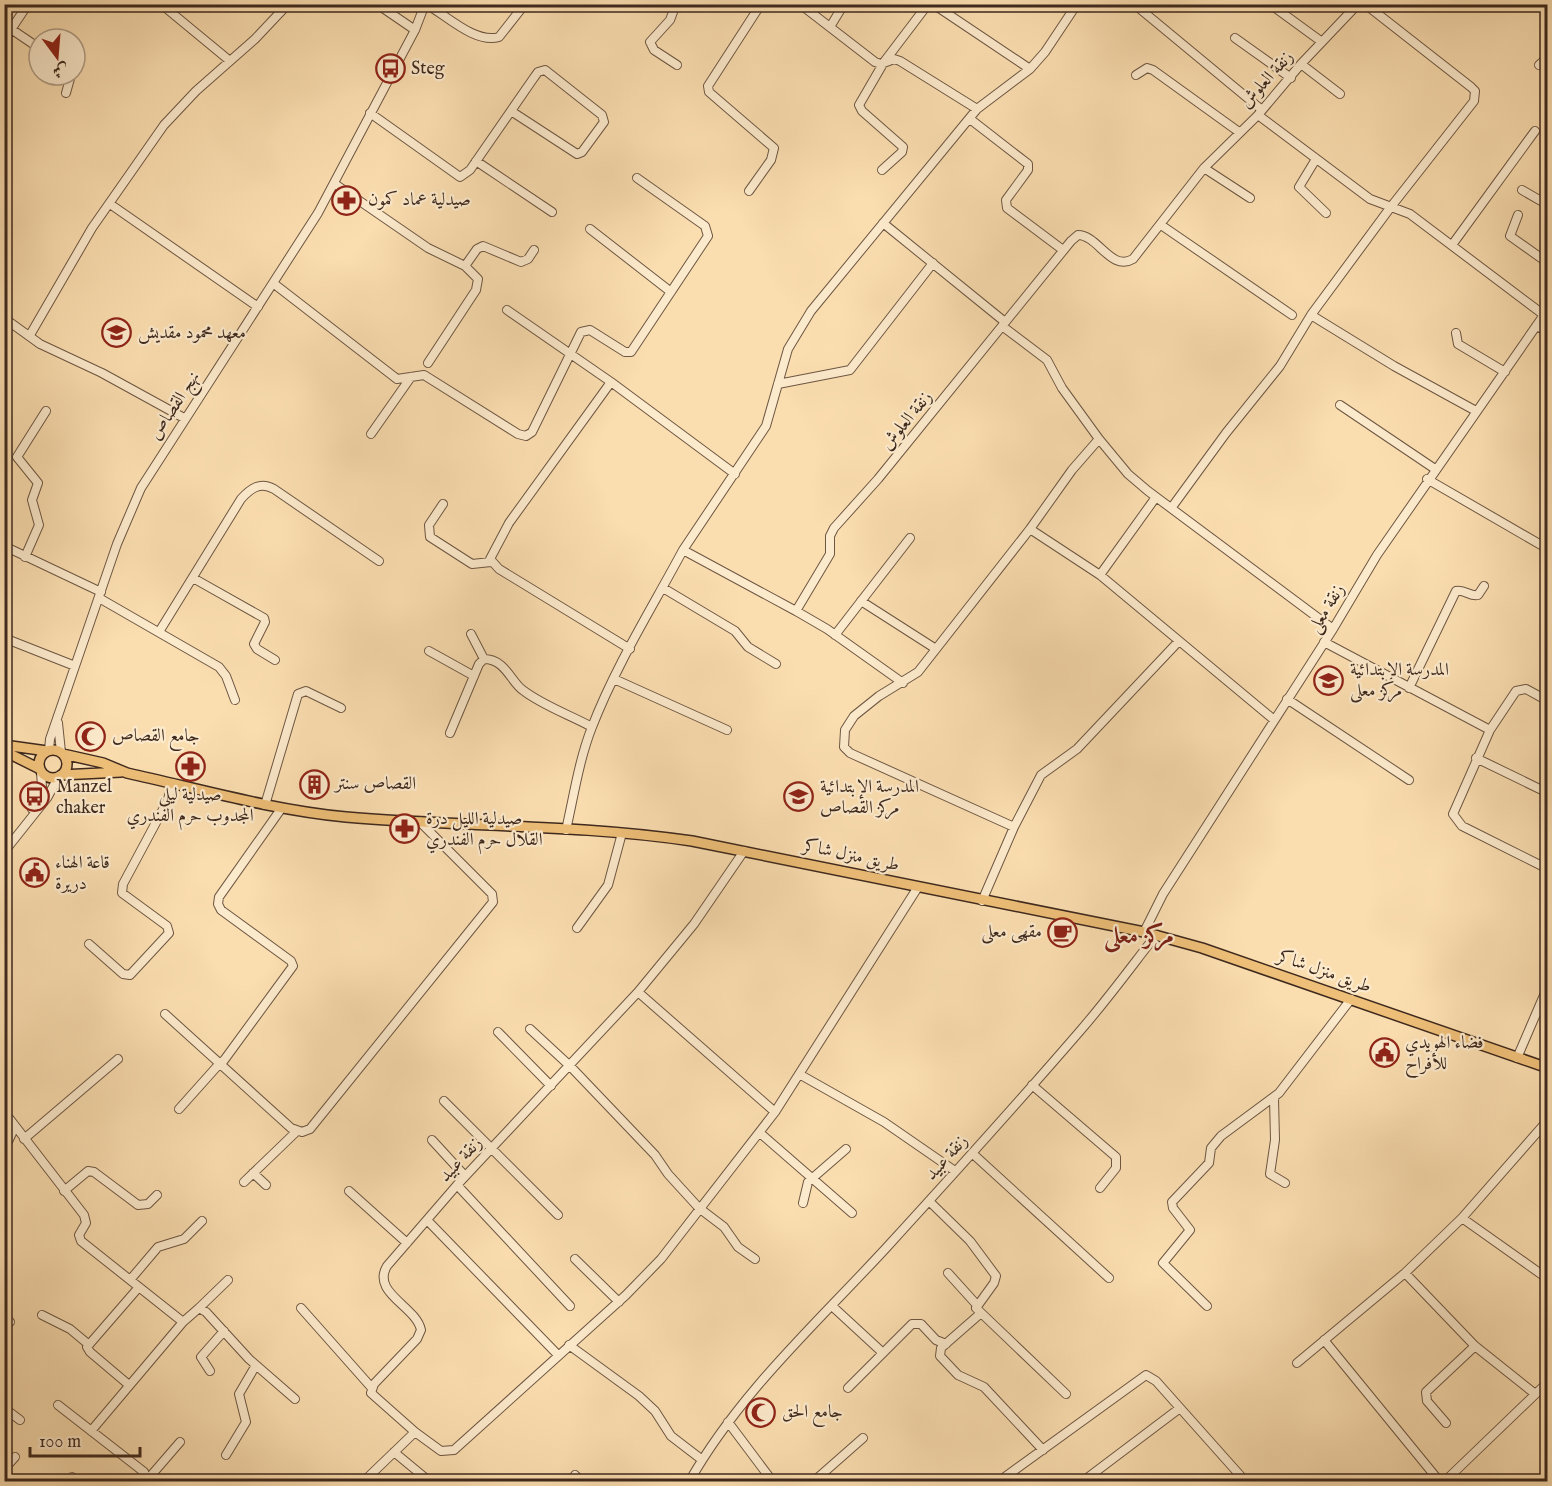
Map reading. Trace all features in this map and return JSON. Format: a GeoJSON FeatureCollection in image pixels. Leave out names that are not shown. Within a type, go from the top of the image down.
{"type":"FeatureCollection","features":[{"type":"Feature","properties":{"kind":"main road"},"geometry":{"type":"LineString","coordinates":[[4,745],[62,753],[67,764],[60,776],[51,778],[41,770],[4,751]]}},
{"type":"Feature","properties":{"kind":"main road"},"geometry":{"type":"LineString","coordinates":[[41,770],[39,761],[48,751]]}},
{"type":"Feature","properties":{"kind":"main road","name":"طريق منزل شاكر"},"geometry":{"type":"LineString","coordinates":[[62,753],[103,763],[127,772],[281,809],[344,817],[622,833],[692,841],[1144,932],[1202,948],[1548,1068]]}},
{"type":"Feature","properties":{"kind":"main road","name":"طريق منزل شاكر"},"geometry":{"type":"LineString","coordinates":[[60,776],[127,772]]}},
{"type":"Feature","properties":{"kind":"street"},"geometry":{"type":"LineString","coordinates":[[4,40],[28,4]]}},
{"type":"Feature","properties":{"kind":"street"},"geometry":{"type":"LineString","coordinates":[[161,4],[230,61]]}},
{"type":"Feature","properties":{"kind":"street"},"geometry":{"type":"LineString","coordinates":[[30,335],[92,228],[164,125],[196,91],[288,4]]}},
{"type":"Feature","properties":{"kind":"street"},"geometry":{"type":"LineString","coordinates":[[378,4],[415,30]]}},
{"type":"Feature","properties":{"kind":"street"},"geometry":{"type":"LineString","coordinates":[[425,4],[468,30],[493,39],[499,37],[525,4]]}},
{"type":"Feature","properties":{"kind":"street","name":"نهج القصاص"},"geometry":{"type":"LineString","coordinates":[[48,751],[58,715],[117,544],[141,488],[335,184],[415,30],[425,4]]}},
{"type":"Feature","properties":{"kind":"street"},"geometry":{"type":"LineString","coordinates":[[675,4],[670,20],[650,42],[654,50],[677,65]]}},
{"type":"Feature","properties":{"kind":"street"},"geometry":{"type":"LineString","coordinates":[[748,190],[771,160],[774,148],[709,92],[708,86],[761,4]]}},
{"type":"Feature","properties":{"kind":"street"},"geometry":{"type":"LineString","coordinates":[[800,4],[878,64],[892,59],[900,61],[976,109]]}},
{"type":"Feature","properties":{"kind":"street"},"geometry":{"type":"LineString","coordinates":[[830,27],[844,4]]}},
{"type":"Feature","properties":{"kind":"street"},"geometry":{"type":"LineString","coordinates":[[882,170],[897,157],[903,147],[859,106],[884,62],[928,4]]}},
{"type":"Feature","properties":{"kind":"street"},"geometry":{"type":"LineString","coordinates":[[933,4],[1030,69]]}},
{"type":"Feature","properties":{"kind":"street"},"geometry":{"type":"LineString","coordinates":[[566,830],[580,765],[592,727],[614,680],[683,550],[768,421],[795,336],[976,109],[1030,69],[1045,52],[1077,4]]}},
{"type":"Feature","properties":{"kind":"street"},"geometry":{"type":"LineString","coordinates":[[1134,4],[1316,159],[1370,199],[1410,214],[1546,312]]}},
{"type":"Feature","properties":{"kind":"street"},"geometry":{"type":"LineString","coordinates":[[1270,4],[1322,42]]}},
{"type":"Feature","properties":{"kind":"street","name":"زنقة العلوش"},"geometry":{"type":"LineString","coordinates":[[796,611],[830,554],[830,536],[834,528],[878,479],[1076,237],[1085,235],[1117,261],[1127,262],[1161,225],[1204,168],[1260,113],[1358,4]]}},
{"type":"Feature","properties":{"kind":"street"},"geometry":{"type":"LineString","coordinates":[[1172,507],[1226,433],[1280,366],[1311,315],[1390,208],[1469,110],[1476,95],[1471,87],[1365,4]]}},
{"type":"Feature","properties":{"kind":"street"},"geometry":{"type":"LineString","coordinates":[[11,29],[27,40]]}},
{"type":"Feature","properties":{"kind":"street"},"geometry":{"type":"LineString","coordinates":[[1235,38],[1291,78]]}},
{"type":"Feature","properties":{"kind":"street"},"geometry":{"type":"LineString","coordinates":[[1539,65],[1548,57]]}},
{"type":"Feature","properties":{"kind":"street"},"geometry":{"type":"LineString","coordinates":[[1302,64],[1340,94]]}},
{"type":"Feature","properties":{"kind":"street"},"geometry":{"type":"LineString","coordinates":[[1136,75],[1147,68],[1152,70],[1239,132]]}},
{"type":"Feature","properties":{"kind":"street"},"geometry":{"type":"LineString","coordinates":[[370,113],[456,176],[467,173],[538,72],[543,70],[602,115],[604,122],[582,152],[577,154],[511,111]]}},
{"type":"Feature","properties":{"kind":"street"},"geometry":{"type":"LineString","coordinates":[[66,93],[68,87]]}},
{"type":"Feature","properties":{"kind":"street"},"geometry":{"type":"LineString","coordinates":[[970,119],[1028,164],[1028,170],[1006,200],[1007,208],[1064,250]]}},
{"type":"Feature","properties":{"kind":"street"},"geometry":{"type":"LineString","coordinates":[[1452,245],[1535,131]]}},
{"type":"Feature","properties":{"kind":"street"},"geometry":{"type":"LineString","coordinates":[[1316,159],[1299,187],[1326,213]]}},
{"type":"Feature","properties":{"kind":"street"},"geometry":{"type":"LineString","coordinates":[[476,161],[552,212]]}},
{"type":"Feature","properties":{"kind":"street"},"geometry":{"type":"LineString","coordinates":[[1204,168],[1250,198]]}},
{"type":"Feature","properties":{"kind":"street"},"geometry":{"type":"LineString","coordinates":[[273,283],[398,379],[428,377],[518,434],[526,436],[532,432],[580,332],[586,330],[625,352],[631,352],[708,236],[708,231],[637,178]]}},
{"type":"Feature","properties":{"kind":"street"},"geometry":{"type":"LineString","coordinates":[[335,184],[428,248],[465,266],[476,275],[479,285],[428,363]]}},
{"type":"Feature","properties":{"kind":"street"},"geometry":{"type":"LineString","coordinates":[[1522,190],[1548,205]]}},
{"type":"Feature","properties":{"kind":"street"},"geometry":{"type":"LineString","coordinates":[[110,204],[258,307]]}},
{"type":"Feature","properties":{"kind":"street"},"geometry":{"type":"LineString","coordinates":[[1518,215],[1510,236],[1548,263]]}},
{"type":"Feature","properties":{"kind":"street"},"geometry":{"type":"LineString","coordinates":[[883,223],[1047,360],[1062,388],[1099,440],[1128,474],[1333,629]]}},
{"type":"Feature","properties":{"kind":"street"},"geometry":{"type":"LineString","coordinates":[[1161,225],[1292,315]]}},
{"type":"Feature","properties":{"kind":"street"},"geometry":{"type":"LineString","coordinates":[[590,229],[671,292]]}},
{"type":"Feature","properties":{"kind":"street"},"geometry":{"type":"LineString","coordinates":[[465,266],[477,249],[483,246],[521,262],[528,259],[534,250]]}},
{"type":"Feature","properties":{"kind":"street"},"geometry":{"type":"LineString","coordinates":[[778,384],[850,370],[933,263]]}},
{"type":"Feature","properties":{"kind":"street"},"geometry":{"type":"LineString","coordinates":[[507,310],[611,382],[735,474]]}},
{"type":"Feature","properties":{"kind":"street","name":"زنقة معلى"},"geometry":{"type":"LineString","coordinates":[[1144,932],[1163,894],[1273,719],[1333,629],[1377,555],[1427,479],[1546,312]]}},
{"type":"Feature","properties":{"kind":"street"},"geometry":{"type":"LineString","coordinates":[[1311,315],[1394,366],[1476,411]]}},
{"type":"Feature","properties":{"kind":"street"},"geometry":{"type":"LineString","coordinates":[[4,318],[40,344],[102,373],[184,418]]}},
{"type":"Feature","properties":{"kind":"street"},"geometry":{"type":"LineString","coordinates":[[1536,326],[1548,331]]}},
{"type":"Feature","properties":{"kind":"street"},"geometry":{"type":"LineString","coordinates":[[1456,333],[1458,344],[1505,372]]}},
{"type":"Feature","properties":{"kind":"street"},"geometry":{"type":"LineString","coordinates":[[371,434],[411,377]]}},
{"type":"Feature","properties":{"kind":"street"},"geometry":{"type":"LineString","coordinates":[[491,562],[491,555],[498,539],[611,382]]}},
{"type":"Feature","properties":{"kind":"street"},"geometry":{"type":"LineString","coordinates":[[1340,405],[1435,469]]}},
{"type":"Feature","properties":{"kind":"street"},"geometry":{"type":"LineString","coordinates":[[24,556],[39,525],[32,500],[38,483],[17,457],[46,411]]}},
{"type":"Feature","properties":{"kind":"street"},"geometry":{"type":"LineString","coordinates":[[1014,827],[850,753],[843,747],[845,730],[854,716],[879,696],[918,672],[1030,529],[1056,491],[1099,440]]}},
{"type":"Feature","properties":{"kind":"street"},"geometry":{"type":"LineString","coordinates":[[1427,479],[1548,549]]}},
{"type":"Feature","properties":{"kind":"street"},"geometry":{"type":"LineString","coordinates":[[159,632],[241,499],[248,491],[261,485],[274,489],[379,561]]}},
{"type":"Feature","properties":{"kind":"street"},"geometry":{"type":"LineString","coordinates":[[1100,575],[1156,497]]}},
{"type":"Feature","properties":{"kind":"street"},"geometry":{"type":"LineString","coordinates":[[443,504],[429,525],[430,537],[472,564],[491,562],[630,649]]}},
{"type":"Feature","properties":{"kind":"street"},"geometry":{"type":"LineString","coordinates":[[1030,529],[1100,575],[1273,719]]}},
{"type":"Feature","properties":{"kind":"street"},"geometry":{"type":"LineString","coordinates":[[835,635],[910,538]]}},
{"type":"Feature","properties":{"kind":"street"},"geometry":{"type":"LineString","coordinates":[[4,546],[100,595],[219,667],[226,676],[235,700]]}},
{"type":"Feature","properties":{"kind":"street"},"geometry":{"type":"LineString","coordinates":[[683,550],[796,611],[835,635],[903,683]]}},
{"type":"Feature","properties":{"kind":"street"},"geometry":{"type":"LineString","coordinates":[[193,578],[264,618],[265,622],[254,644],[257,649],[275,660]]}},
{"type":"Feature","properties":{"kind":"street"},"geometry":{"type":"LineString","coordinates":[[1409,688],[1456,591],[1461,590],[1478,595],[1484,586]]}},
{"type":"Feature","properties":{"kind":"street"},"geometry":{"type":"LineString","coordinates":[[663,588],[735,631],[748,647],[776,664]]}},
{"type":"Feature","properties":{"kind":"street"},"geometry":{"type":"LineString","coordinates":[[861,601],[936,649]]}},
{"type":"Feature","properties":{"kind":"street"},"geometry":{"type":"LineString","coordinates":[[471,634],[484,659]]}},
{"type":"Feature","properties":{"kind":"street"},"geometry":{"type":"LineString","coordinates":[[4,638],[75,666]]}},
{"type":"Feature","properties":{"kind":"street"},"geometry":{"type":"LineString","coordinates":[[982,901],[1014,827],[1041,775],[1077,748],[1178,642]]}},
{"type":"Feature","properties":{"kind":"street"},"geometry":{"type":"LineString","coordinates":[[1324,642],[1490,730]]}},
{"type":"Feature","properties":{"kind":"street"},"geometry":{"type":"LineString","coordinates":[[429,651],[474,676]]}},
{"type":"Feature","properties":{"kind":"street"},"geometry":{"type":"LineString","coordinates":[[450,733],[474,676],[484,659]]}},
{"type":"Feature","properties":{"kind":"street"},"geometry":{"type":"LineString","coordinates":[[484,659],[489,659],[510,672],[523,691],[592,727]]}},
{"type":"Feature","properties":{"kind":"street"},"geometry":{"type":"LineString","coordinates":[[614,680],[727,730]]}},
{"type":"Feature","properties":{"kind":"street"},"geometry":{"type":"LineString","coordinates":[[1547,869],[1462,826],[1455,820],[1453,810],[1490,730],[1518,689],[1526,689],[1548,700]]}},
{"type":"Feature","properties":{"kind":"street"},"geometry":{"type":"LineString","coordinates":[[265,805],[297,694],[306,691],[341,708]]}},
{"type":"Feature","properties":{"kind":"street"},"geometry":{"type":"LineString","coordinates":[[1287,699],[1409,780]]}},
{"type":"Feature","properties":{"kind":"street","name":"نهج القصاص"},"geometry":{"type":"LineString","coordinates":[[58,715],[62,753]]}},
{"type":"Feature","properties":{"kind":"street"},"geometry":{"type":"LineString","coordinates":[[1476,758],[1548,793]]}},
{"type":"Feature","properties":{"kind":"street"},"geometry":{"type":"LineString","coordinates":[[28,819],[42,788],[41,770]]}},
{"type":"Feature","properties":{"kind":"street"},"geometry":{"type":"LineString","coordinates":[[4,852],[47,798],[60,776]]}},
{"type":"Feature","properties":{"kind":"street"},"geometry":{"type":"LineString","coordinates":[[89,944],[123,974],[130,975],[169,933],[167,926],[122,893],[123,884],[167,802],[173,783]]}},
{"type":"Feature","properties":{"kind":"street"},"geometry":{"type":"LineString","coordinates":[[179,1109],[221,1063],[293,966],[291,961],[221,910],[218,904],[219,897],[281,809]]}},
{"type":"Feature","properties":{"kind":"street"},"geometry":{"type":"LineString","coordinates":[[165,1014],[297,1131],[305,1131],[312,1126],[493,902],[492,894],[420,822]]}},
{"type":"Feature","properties":{"kind":"street"},"geometry":{"type":"LineString","coordinates":[[577,928],[608,885],[622,833]]}},
{"type":"Feature","properties":{"kind":"street","name":"زنقة عبيد"},"geometry":{"type":"LineString","coordinates":[[371,1387],[420,1334],[418,1321],[386,1287],[381,1278],[387,1266],[465,1176],[638,992],[694,924],[744,851]]}},
{"type":"Feature","properties":{"kind":"street"},"geometry":{"type":"LineString","coordinates":[[301,1308],[371,1387],[375,1400],[441,1451],[454,1450],[619,1302],[652,1269],[775,1112],[918,886]]}},
{"type":"Feature","properties":{"kind":"street","name":"زنقة عبيد"},"geometry":{"type":"LineString","coordinates":[[689,1482],[702,1459],[748,1395],[972,1153],[1081,1030],[1156,935]]}},
{"type":"Feature","properties":{"kind":"street"},"geometry":{"type":"LineString","coordinates":[[1517,1058],[1548,986]]}},
{"type":"Feature","properties":{"kind":"street"},"geometry":{"type":"LineString","coordinates":[[638,992],[775,1112]]}},
{"type":"Feature","properties":{"kind":"street"},"geometry":{"type":"LineString","coordinates":[[1207,1305],[1164,1263],[1190,1230],[1173,1208],[1172,1202],[1209,1163],[1211,1148],[1221,1136],[1274,1098],[1351,999]]}},
{"type":"Feature","properties":{"kind":"street"},"geometry":{"type":"LineString","coordinates":[[530,1029],[570,1066],[655,1155],[668,1174],[699,1208],[724,1227],[738,1247],[755,1259]]}},
{"type":"Feature","properties":{"kind":"street"},"geometry":{"type":"LineString","coordinates":[[498,1032],[551,1086]]}},
{"type":"Feature","properties":{"kind":"street"},"geometry":{"type":"LineString","coordinates":[[24,1139],[118,1059]]}},
{"type":"Feature","properties":{"kind":"street"},"geometry":{"type":"LineString","coordinates":[[799,1074],[884,1122],[955,1171]]}},
{"type":"Feature","properties":{"kind":"street"},"geometry":{"type":"LineString","coordinates":[[1032,1085],[1116,1157],[1116,1168],[1100,1188]]}},
{"type":"Feature","properties":{"kind":"street"},"geometry":{"type":"LineString","coordinates":[[1274,1098],[1275,1140],[1270,1174],[1285,1183]]}},
{"type":"Feature","properties":{"kind":"street"},"geometry":{"type":"LineString","coordinates":[[444,1101],[558,1215]]}},
{"type":"Feature","properties":{"kind":"street"},"geometry":{"type":"LineString","coordinates":[[4,1108],[24,1139],[86,1218],[86,1223],[79,1235],[81,1242],[183,1322]]}},
{"type":"Feature","properties":{"kind":"street"},"geometry":{"type":"LineString","coordinates":[[4,1150],[12,1138],[9,1118]]}},
{"type":"Feature","properties":{"kind":"street"},"geometry":{"type":"LineString","coordinates":[[1297,1363],[1405,1273],[1462,1218],[1548,1120]]}},
{"type":"Feature","properties":{"kind":"street"},"geometry":{"type":"LineString","coordinates":[[244,1182],[297,1131]]}},
{"type":"Feature","properties":{"kind":"street"},"geometry":{"type":"LineString","coordinates":[[760,1133],[852,1213]]}},
{"type":"Feature","properties":{"kind":"street"},"geometry":{"type":"LineString","coordinates":[[432,1140],[465,1176]]}},
{"type":"Feature","properties":{"kind":"street"},"geometry":{"type":"LineString","coordinates":[[803,1203],[807,1185],[812,1178],[846,1149]]}},
{"type":"Feature","properties":{"kind":"street"},"geometry":{"type":"LineString","coordinates":[[972,1153],[1110,1278]]}},
{"type":"Feature","properties":{"kind":"street"},"geometry":{"type":"LineString","coordinates":[[64,1191],[88,1171],[94,1172],[138,1205],[148,1204],[157,1195]]}},
{"type":"Feature","properties":{"kind":"street"},"geometry":{"type":"LineString","coordinates":[[253,1173],[266,1185]]}},
{"type":"Feature","properties":{"kind":"street"},"geometry":{"type":"LineString","coordinates":[[457,1185],[570,1306]]}},
{"type":"Feature","properties":{"kind":"street"},"geometry":{"type":"LineString","coordinates":[[349,1191],[407,1243]]}},
{"type":"Feature","properties":{"kind":"street"},"geometry":{"type":"LineString","coordinates":[[928,1201],[970,1241],[996,1276],[994,1283],[976,1304]]}},
{"type":"Feature","properties":{"kind":"street"},"geometry":{"type":"LineString","coordinates":[[1462,1218],[1548,1279]]}},
{"type":"Feature","properties":{"kind":"street"},"geometry":{"type":"LineString","coordinates":[[428,1220],[558,1355]]}},
{"type":"Feature","properties":{"kind":"street"},"geometry":{"type":"LineString","coordinates":[[130,1280],[158,1247],[184,1239],[202,1221]]}},
{"type":"Feature","properties":{"kind":"street"},"geometry":{"type":"LineString","coordinates":[[575,1259],[619,1302]]}},
{"type":"Feature","properties":{"kind":"street"},"geometry":{"type":"LineString","coordinates":[[948,1273],[976,1304],[976,1308],[1066,1394]]}},
{"type":"Feature","properties":{"kind":"street"},"geometry":{"type":"LineString","coordinates":[[1405,1273],[1475,1347],[1533,1393]]}},
{"type":"Feature","properties":{"kind":"street"},"geometry":{"type":"LineString","coordinates":[[91,1431],[183,1322],[228,1280]]}},
{"type":"Feature","properties":{"kind":"street"},"geometry":{"type":"LineString","coordinates":[[88,1344],[139,1287]]}},
{"type":"Feature","properties":{"kind":"street"},"geometry":{"type":"LineString","coordinates":[[832,1306],[883,1353]]}},
{"type":"Feature","properties":{"kind":"street"},"geometry":{"type":"LineString","coordinates":[[199,1308],[256,1365],[295,1399]]}},
{"type":"Feature","properties":{"kind":"street"},"geometry":{"type":"LineString","coordinates":[[981,1313],[939,1353],[950,1370],[984,1387],[1043,1450]]}},
{"type":"Feature","properties":{"kind":"street"},"geometry":{"type":"LineString","coordinates":[[42,1315],[70,1329],[88,1344],[90,1352],[129,1385]]}},
{"type":"Feature","properties":{"kind":"street"},"geometry":{"type":"LineString","coordinates":[[848,1388],[912,1324],[921,1324],[936,1340],[946,1344]]}},
{"type":"Feature","properties":{"kind":"street"},"geometry":{"type":"LineString","coordinates":[[210,1371],[201,1357],[224,1331]]}},
{"type":"Feature","properties":{"kind":"street"},"geometry":{"type":"LineString","coordinates":[[1324,1340],[1442,1482],[1533,1393],[1548,1382]]}},
{"type":"Feature","properties":{"kind":"street"},"geometry":{"type":"LineString","coordinates":[[569,1345],[639,1396],[655,1411],[671,1436],[702,1459]]}},
{"type":"Feature","properties":{"kind":"street"},"geometry":{"type":"LineString","coordinates":[[1446,1423],[1427,1401],[1426,1392],[1475,1347]]}},
{"type":"Feature","properties":{"kind":"street"},"geometry":{"type":"LineString","coordinates":[[226,1455],[246,1422],[239,1394],[256,1365]]}},
{"type":"Feature","properties":{"kind":"street"},"geometry":{"type":"LineString","coordinates":[[998,1482],[1146,1376],[1152,1376],[1246,1482]]}},
{"type":"Feature","properties":{"kind":"street"},"geometry":{"type":"LineString","coordinates":[[58,1405],[144,1472],[147,1480],[180,1442]]}},
{"type":"Feature","properties":{"kind":"street"},"geometry":{"type":"LineString","coordinates":[[4,1408],[20,1420]]}},
{"type":"Feature","properties":{"kind":"street"},"geometry":{"type":"LineString","coordinates":[[1082,1482],[1180,1408]]}},
{"type":"Feature","properties":{"kind":"street"},"geometry":{"type":"LineString","coordinates":[[728,1422],[773,1482]]}},
{"type":"Feature","properties":{"kind":"street"},"geometry":{"type":"LineString","coordinates":[[363,1481],[415,1432]]}},
{"type":"Feature","properties":{"kind":"street"},"geometry":{"type":"LineString","coordinates":[[813,1482],[863,1438]]}},
{"type":"Feature","properties":{"kind":"street"},"geometry":{"type":"LineString","coordinates":[[394,1452],[429,1481]]}},
{"type":"Feature","properties":{"kind":"street"},"geometry":{"type":"LineString","coordinates":[[12,1482],[4,1471],[15,1457]]}},
{"type":"Feature","properties":{"kind":"street"},"geometry":{"type":"LineString","coordinates":[[575,1474],[582,1482]]}},
{"type":"Feature","properties":{"kind":"place","name":"Steg"},"geometry":{"type":"Point","coordinates":[390,69]}},
{"type":"Feature","properties":{"kind":"place","name":"صيدلية عماد كمون"},"geometry":{"type":"Point","coordinates":[347,200]}},
{"type":"Feature","properties":{"kind":"place","name":"معهد محمود مقديش"},"geometry":{"type":"Point","coordinates":[117,333]}},
{"type":"Feature","properties":{"kind":"place","name":"المدرسة الإبتدائية مركز معلى"},"geometry":{"type":"Point","coordinates":[1329,680]}},
{"type":"Feature","properties":{"kind":"place","name":"جامع القصاص"},"geometry":{"type":"Point","coordinates":[91,736]}},
{"type":"Feature","properties":{"kind":"place","name":"صيدلية ليلى المجدوب حرم الفندري"},"geometry":{"type":"Point","coordinates":[190,766]}},
{"type":"Feature","properties":{"kind":"place","name":"القصاص سنتر"},"geometry":{"type":"Point","coordinates":[314,784]}},
{"type":"Feature","properties":{"kind":"place","name":"Manzel chaker"},"geometry":{"type":"Point","coordinates":[35,797]}},
{"type":"Feature","properties":{"kind":"place","name":"المدرسة الإبتدائية مركز القصاص"},"geometry":{"type":"Point","coordinates":[799,797]}},
{"type":"Feature","properties":{"kind":"place","name":"صيدلية الليل درة القلال حرم الفندري"},"geometry":{"type":"Point","coordinates":[405,829]}},
{"type":"Feature","properties":{"kind":"place","name":"قاعة الهناء دريرة"},"geometry":{"type":"Point","coordinates":[34,873]}},
{"type":"Feature","properties":{"kind":"place","name":"مقهى معلى"},"geometry":{"type":"Point","coordinates":[1063,932]}},
{"type":"Feature","properties":{"kind":"place","name":"فضاء الهويدي للأفراح"},"geometry":{"type":"Point","coordinates":[1384,1053]}},
{"type":"Feature","properties":{"kind":"place","name":"جامع الحق"},"geometry":{"type":"Point","coordinates":[761,1412]}},
{"type":"Feature","properties":{"kind":"district","name":"مركز معلى"},"geometry":{"type":"Point","coordinates":[1139,936]}}]}
